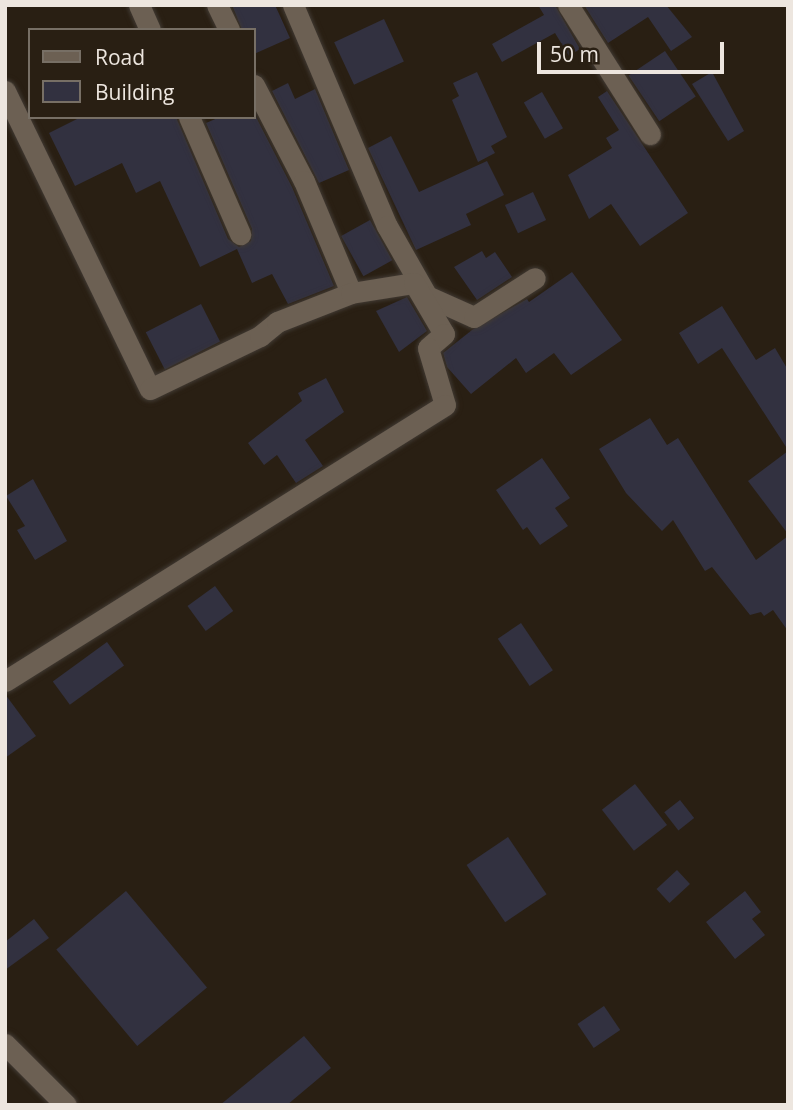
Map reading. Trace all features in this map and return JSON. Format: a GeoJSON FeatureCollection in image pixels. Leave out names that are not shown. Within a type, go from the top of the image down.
{"type":"FeatureCollection","features":[{"type":"Feature","properties":{"kind":"street"},"geometry":{"type":"LineString","coordinates":[[139,5],[149,28]]}},
{"type":"Feature","properties":{"kind":"street"},"geometry":{"type":"LineString","coordinates":[[217,5],[228,28]]}},
{"type":"Feature","properties":{"kind":"street"},"geometry":{"type":"LineString","coordinates":[[293,5],[387,226],[427,296],[474,317],[535,278]]}},
{"type":"Feature","properties":{"kind":"street"},"geometry":{"type":"LineString","coordinates":[[568,5],[650,134]]}},
{"type":"Feature","properties":{"kind":"street"},"geometry":{"type":"LineString","coordinates":[[256,89],[304,181],[351,293]]}},
{"type":"Feature","properties":{"kind":"street"},"geometry":{"type":"LineString","coordinates":[[5,91],[150,389],[260,336],[277,322],[351,293],[414,283],[444,334],[428,348],[445,405],[5,681]]}},
{"type":"Feature","properties":{"kind":"street"},"geometry":{"type":"LineString","coordinates":[[190,119],[240,234]]}},
{"type":"Feature","properties":{"kind":"street"},"geometry":{"type":"LineString","coordinates":[[5,1044],[66,1105]]}},
{"type":"Feature","properties":{"kind":"building"},"geometry":{"type":"Polygon","coordinates":[[[232,5],[275,5],[290,38],[256,53],[256,28],[241,28],[232,5]]]}},
{"type":"Feature","properties":{"kind":"building"},"geometry":{"type":"Polygon","coordinates":[[[538,5],[555,5],[580,49],[569,56],[555,33],[502,62],[492,44],[544,15],[538,5]]]}},
{"type":"Feature","properties":{"kind":"building"},"geometry":{"type":"Polygon","coordinates":[[[584,5],[666,5],[692,37],[671,51],[648,17],[608,43],[584,5]]]}},
{"type":"Feature","properties":{"kind":"building"},"geometry":{"type":"Polygon","coordinates":[[[384,19],[404,62],[354,85],[334,42],[384,19]]]}},
{"type":"Feature","properties":{"kind":"building"},"geometry":{"type":"Polygon","coordinates":[[[665,51],[696,97],[659,121],[629,76],[665,51]]]}},
{"type":"Feature","properties":{"kind":"building"},"geometry":{"type":"Polygon","coordinates":[[[477,72],[507,137],[491,146],[495,153],[478,162],[452,100],[459,96],[453,83],[477,72]]]}},
{"type":"Feature","properties":{"kind":"building"},"geometry":{"type":"Polygon","coordinates":[[[712,72],[744,131],[728,141],[692,84],[712,72]]]}},
{"type":"Feature","properties":{"kind":"building"},"geometry":{"type":"Polygon","coordinates":[[[288,83],[295,99],[315,89],[349,170],[319,183],[272,91],[288,83]]]}},
{"type":"Feature","properties":{"kind":"building"},"geometry":{"type":"Polygon","coordinates":[[[607,91],[688,213],[640,246],[611,204],[589,219],[568,175],[612,148],[606,138],[619,130],[598,97],[607,91]]]}},
{"type":"Feature","properties":{"kind":"building"},"geometry":{"type":"Polygon","coordinates":[[[542,92],[563,128],[545,139],[524,102],[542,92]]]}},
{"type":"Feature","properties":{"kind":"building"},"geometry":{"type":"Polygon","coordinates":[[[256,117],[292,187],[334,286],[288,304],[272,274],[252,283],[237,249],[200,267],[160,181],[136,193],[122,163],[75,186],[49,133],[77,119],[177,119],[228,239],[239,247],[251,241],[252,229],[206,123],[215,119],[256,119],[256,117]]]}},
{"type":"Feature","properties":{"kind":"building"},"geometry":{"type":"Polygon","coordinates":[[[391,136],[419,192],[487,161],[504,195],[466,214],[471,225],[416,250],[368,148],[391,136]]]}},
{"type":"Feature","properties":{"kind":"building"},"geometry":{"type":"Polygon","coordinates":[[[533,192],[546,220],[518,233],[505,205],[533,192]]]}},
{"type":"Feature","properties":{"kind":"building"},"geometry":{"type":"Polygon","coordinates":[[[370,220],[392,260],[363,276],[341,236],[370,220]]]}},
{"type":"Feature","properties":{"kind":"building"},"geometry":{"type":"Polygon","coordinates":[[[482,251],[486,258],[495,252],[512,277],[477,300],[454,267],[482,251]]]}},
{"type":"Feature","properties":{"kind":"building"},"geometry":{"type":"Polygon","coordinates":[[[572,272],[622,340],[571,375],[554,353],[526,373],[516,358],[471,394],[447,367],[443,353],[472,330],[527,299],[529,302],[572,272]]]}},
{"type":"Feature","properties":{"kind":"building"},"geometry":{"type":"Polygon","coordinates":[[[407,297],[427,331],[399,352],[376,311],[407,297]]]}},
{"type":"Feature","properties":{"kind":"building"},"geometry":{"type":"Polygon","coordinates":[[[201,304],[220,341],[165,370],[146,332],[201,304]]]}},
{"type":"Feature","properties":{"kind":"building"},"geometry":{"type":"Polygon","coordinates":[[[722,306],[756,360],[775,348],[788,370],[788,450],[722,348],[698,364],[679,333],[722,306]]]}},
{"type":"Feature","properties":{"kind":"building"},"geometry":{"type":"Polygon","coordinates":[[[326,378],[344,412],[305,440],[323,466],[296,483],[277,455],[264,465],[248,443],[302,401],[298,393],[326,378]]]}},
{"type":"Feature","properties":{"kind":"building"},"geometry":{"type":"Polygon","coordinates":[[[650,418],[667,445],[678,438],[756,560],[788,536],[788,631],[773,610],[764,616],[761,612],[750,615],[712,567],[705,571],[673,520],[662,531],[626,493],[599,449],[650,418]]]}},
{"type":"Feature","properties":{"kind":"building"},"geometry":{"type":"Polygon","coordinates":[[[788,451],[788,534],[748,481],[788,451]]]}},
{"type":"Feature","properties":{"kind":"building"},"geometry":{"type":"Polygon","coordinates":[[[542,458],[570,498],[555,508],[568,526],[540,545],[527,527],[523,530],[496,490],[542,458]]]}},
{"type":"Feature","properties":{"kind":"building"},"geometry":{"type":"Polygon","coordinates":[[[33,479],[67,541],[35,560],[17,530],[25,526],[6,496],[33,479]]]}},
{"type":"Feature","properties":{"kind":"building"},"geometry":{"type":"Polygon","coordinates":[[[215,586],[233,611],[206,631],[187,606],[215,586]]]}},
{"type":"Feature","properties":{"kind":"building"},"geometry":{"type":"Polygon","coordinates":[[[521,623],[553,670],[530,686],[498,639],[521,623]]]}},
{"type":"Feature","properties":{"kind":"building"},"geometry":{"type":"Polygon","coordinates":[[[107,642],[124,665],[70,705],[53,681],[107,642]]]}},
{"type":"Feature","properties":{"kind":"building"},"geometry":{"type":"Polygon","coordinates":[[[5,694],[36,736],[5,758],[5,694]]]}},
{"type":"Feature","properties":{"kind":"building"},"geometry":{"type":"Polygon","coordinates":[[[635,784],[667,825],[634,851],[602,810],[635,784]]]}},
{"type":"Feature","properties":{"kind":"building"},"geometry":{"type":"Polygon","coordinates":[[[680,800],[694,818],[678,830],[664,812],[680,800]]]}},
{"type":"Feature","properties":{"kind":"building"},"geometry":{"type":"Polygon","coordinates":[[[508,837],[547,894],[505,922],[467,865],[508,837]]]}},
{"type":"Feature","properties":{"kind":"building"},"geometry":{"type":"Polygon","coordinates":[[[677,870],[690,884],[669,903],[657,889],[677,870]]]}},
{"type":"Feature","properties":{"kind":"building"},"geometry":{"type":"Polygon","coordinates":[[[126,891],[207,988],[137,1046],[56,949],[126,891]]]}},
{"type":"Feature","properties":{"kind":"building"},"geometry":{"type":"Polygon","coordinates":[[[745,891],[761,912],[752,919],[765,935],[735,959],[706,922],[745,891]]]}},
{"type":"Feature","properties":{"kind":"building"},"geometry":{"type":"Polygon","coordinates":[[[34,919],[49,938],[5,970],[5,942],[34,919]]]}},
{"type":"Feature","properties":{"kind":"building"},"geometry":{"type":"Polygon","coordinates":[[[604,1006],[620,1030],[594,1048],[577,1024],[604,1006]]]}},
{"type":"Feature","properties":{"kind":"building"},"geometry":{"type":"Polygon","coordinates":[[[304,1036],[331,1068],[287,1105],[220,1105],[304,1036]]]}}]}
